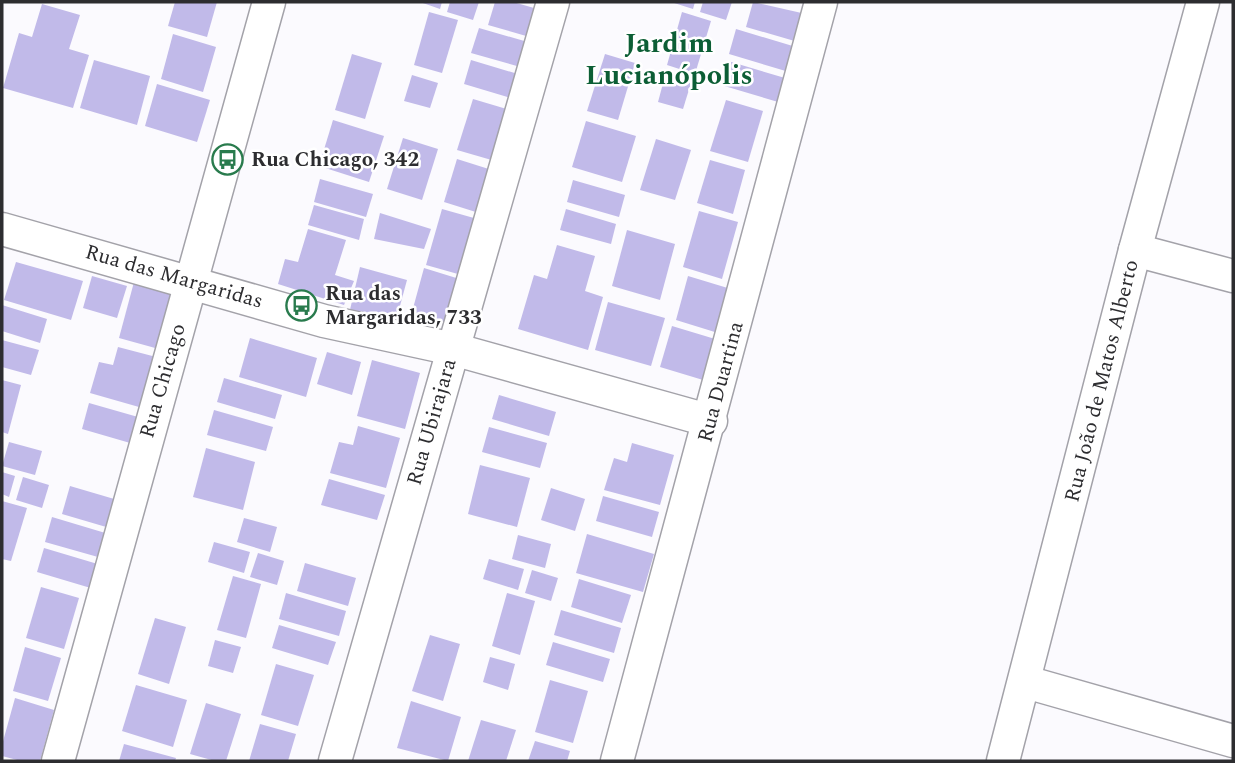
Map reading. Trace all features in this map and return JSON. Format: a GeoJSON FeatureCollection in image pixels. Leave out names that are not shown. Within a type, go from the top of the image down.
{"type":"FeatureCollection","features":[{"type":"Feature","properties":{"kind":"street","name":"Rua Chicago"},"geometry":{"type":"LineString","coordinates":[[58,761],[270,2]]}},
{"type":"Feature","properties":{"kind":"street","name":"Rua Ubirajara"},"geometry":{"type":"LineString","coordinates":[[335,761],[553,2]]}},
{"type":"Feature","properties":{"kind":"street","name":"Rua Duartina"},"geometry":{"type":"LineString","coordinates":[[618,761],[821,2]]}},
{"type":"Feature","properties":{"kind":"street","name":"Rua João de Matos Alberto"},"geometry":{"type":"LineString","coordinates":[[1003,761],[1026,682],[1135,250],[1203,2]]}},
{"type":"Feature","properties":{"kind":"street","name":"Rua das Margaridas"},"geometry":{"type":"LineString","coordinates":[[2,229],[324,321],[453,349],[711,421]]}},
{"type":"Feature","properties":{"kind":"street"},"geometry":{"type":"LineString","coordinates":[[1135,250],[1233,276]]}},
{"type":"Feature","properties":{"kind":"street"},"geometry":{"type":"LineString","coordinates":[[1026,682],[1233,741]]}},
{"type":"Feature","properties":{"kind":"building"},"geometry":{"type":"Polygon","coordinates":[[[175,2],[217,2],[207,37],[168,26],[175,2]]]}},
{"type":"Feature","properties":{"kind":"building"},"geometry":{"type":"Polygon","coordinates":[[[420,2],[442,2],[440,9],[420,2]]]}},
{"type":"Feature","properties":{"kind":"building"},"geometry":{"type":"Polygon","coordinates":[[[450,2],[479,2],[473,20],[447,12],[450,2]]]}},
{"type":"Feature","properties":{"kind":"building"},"geometry":{"type":"Polygon","coordinates":[[[495,2],[513,2],[548,12],[540,40],[488,25],[495,2]]]}},
{"type":"Feature","properties":{"kind":"building"},"geometry":{"type":"Polygon","coordinates":[[[671,2],[695,2],[693,9],[671,2]]]}},
{"type":"Feature","properties":{"kind":"building"},"geometry":{"type":"Polygon","coordinates":[[[703,2],[732,2],[726,20],[700,12],[703,2]]]}},
{"type":"Feature","properties":{"kind":"building"},"geometry":{"type":"Polygon","coordinates":[[[753,2],[806,14],[798,42],[746,27],[753,2]]]}},
{"type":"Feature","properties":{"kind":"building"},"geometry":{"type":"Polygon","coordinates":[[[42,4],[80,15],[69,49],[89,55],[73,108],[3,88],[19,33],[32,37],[42,4]]]}},
{"type":"Feature","properties":{"kind":"building"},"geometry":{"type":"Polygon","coordinates":[[[429,12],[458,20],[442,73],[414,65],[429,12]]]}},
{"type":"Feature","properties":{"kind":"building"},"geometry":{"type":"Polygon","coordinates":[[[682,12],[711,21],[695,74],[667,65],[682,12]]]}},
{"type":"Feature","properties":{"kind":"building"},"geometry":{"type":"Polygon","coordinates":[[[479,28],[538,45],[531,70],[471,53],[479,28]]]}},
{"type":"Feature","properties":{"kind":"building"},"geometry":{"type":"Polygon","coordinates":[[[736,29],[796,47],[789,72],[729,54],[736,29]]]}},
{"type":"Feature","properties":{"kind":"building"},"geometry":{"type":"Polygon","coordinates":[[[173,34],[216,47],[203,92],[161,79],[173,34]]]}},
{"type":"Feature","properties":{"kind":"building"},"geometry":{"type":"Polygon","coordinates":[[[352,54],[382,63],[365,119],[335,110],[352,54]]]}},
{"type":"Feature","properties":{"kind":"building"},"geometry":{"type":"Polygon","coordinates":[[[605,54],[635,63],[618,120],[587,111],[605,54]]]}},
{"type":"Feature","properties":{"kind":"building"},"geometry":{"type":"Polygon","coordinates":[[[94,60],[150,76],[137,125],[80,108],[94,60]]]}},
{"type":"Feature","properties":{"kind":"building"},"geometry":{"type":"Polygon","coordinates":[[[471,60],[528,77],[521,101],[464,84],[471,60]]]}},
{"type":"Feature","properties":{"kind":"building"},"geometry":{"type":"Polygon","coordinates":[[[728,61],[785,78],[778,102],[721,85],[728,61]]]}},
{"type":"Feature","properties":{"kind":"building"},"geometry":{"type":"Polygon","coordinates":[[[412,75],[438,83],[430,108],[404,101],[412,75]]]}},
{"type":"Feature","properties":{"kind":"building"},"geometry":{"type":"Polygon","coordinates":[[[665,76],[691,83],[683,109],[658,102],[665,76]]]}},
{"type":"Feature","properties":{"kind":"building"},"geometry":{"type":"Polygon","coordinates":[[[157,84],[210,100],[197,142],[145,126],[157,84]]]}},
{"type":"Feature","properties":{"kind":"building"},"geometry":{"type":"Polygon","coordinates":[[[473,99],[510,110],[495,161],[457,150],[473,99]]]}},
{"type":"Feature","properties":{"kind":"building"},"geometry":{"type":"Polygon","coordinates":[[[726,100],[763,111],[748,162],[710,151],[726,100]]]}},
{"type":"Feature","properties":{"kind":"building"},"geometry":{"type":"Polygon","coordinates":[[[333,120],[384,136],[369,182],[319,166],[333,120]]]}},
{"type":"Feature","properties":{"kind":"building"},"geometry":{"type":"Polygon","coordinates":[[[586,121],[636,136],[622,182],[572,167],[586,121]]]}},
{"type":"Feature","properties":{"kind":"building"},"geometry":{"type":"Polygon","coordinates":[[[403,138],[438,149],[422,200],[387,189],[403,138]]]}},
{"type":"Feature","properties":{"kind":"building"},"geometry":{"type":"Polygon","coordinates":[[[656,139],[691,150],[675,200],[640,190],[656,139]]]}},
{"type":"Feature","properties":{"kind":"building"},"geometry":{"type":"Polygon","coordinates":[[[457,159],[492,170],[479,213],[444,202],[457,159]]]}},
{"type":"Feature","properties":{"kind":"building"},"geometry":{"type":"Polygon","coordinates":[[[710,160],[745,170],[733,214],[697,203],[710,160]]]}},
{"type":"Feature","properties":{"kind":"building"},"geometry":{"type":"Polygon","coordinates":[[[320,179],[373,194],[366,217],[314,202],[320,179]]]}},
{"type":"Feature","properties":{"kind":"building"},"geometry":{"type":"Polygon","coordinates":[[[573,180],[625,195],[619,217],[567,202],[573,180]]]}},
{"type":"Feature","properties":{"kind":"building"},"geometry":{"type":"Polygon","coordinates":[[[314,205],[364,219],[359,240],[308,225],[314,205]]]}},
{"type":"Feature","properties":{"kind":"building"},"geometry":{"type":"Polygon","coordinates":[[[442,209],[481,220],[465,276],[426,265],[442,209]]]}},
{"type":"Feature","properties":{"kind":"building"},"geometry":{"type":"Polygon","coordinates":[[[566,209],[616,224],[611,244],[560,230],[566,209]]]}},
{"type":"Feature","properties":{"kind":"building"},"geometry":{"type":"Polygon","coordinates":[[[699,211],[738,222],[722,279],[683,267],[699,211]]]}},
{"type":"Feature","properties":{"kind":"building"},"geometry":{"type":"Polygon","coordinates":[[[380,213],[431,229],[424,249],[374,239],[380,213]]]}},
{"type":"Feature","properties":{"kind":"building"},"geometry":{"type":"Polygon","coordinates":[[[308,229],[346,240],[335,275],[354,281],[344,305],[278,284],[285,259],[298,262],[308,229]]]}},
{"type":"Feature","properties":{"kind":"building"},"geometry":{"type":"Polygon","coordinates":[[[627,230],[675,244],[660,300],[612,286],[627,230]]]}},
{"type":"Feature","properties":{"kind":"building"},"geometry":{"type":"Polygon","coordinates":[[[557,245],[595,256],[585,291],[603,297],[588,350],[518,329],[534,275],[547,279],[557,245]]]}},
{"type":"Feature","properties":{"kind":"building"},"geometry":{"type":"Polygon","coordinates":[[[16,262],[83,281],[71,320],[4,300],[16,262]]]}},
{"type":"Feature","properties":{"kind":"building"},"geometry":{"type":"Polygon","coordinates":[[[360,267],[407,280],[394,328],[349,314],[360,267]]]}},
{"type":"Feature","properties":{"kind":"building"},"geometry":{"type":"Polygon","coordinates":[[[424,268],[466,281],[454,325],[412,312],[424,268]]]}},
{"type":"Feature","properties":{"kind":"building"},"geometry":{"type":"Polygon","coordinates":[[[92,276],[127,286],[117,318],[83,308],[92,276]]]}},
{"type":"Feature","properties":{"kind":"building"},"geometry":{"type":"Polygon","coordinates":[[[688,276],[731,289],[718,333],[676,320],[688,276]]]}},
{"type":"Feature","properties":{"kind":"building"},"geometry":{"type":"Polygon","coordinates":[[[134,282],[182,295],[166,351],[119,338],[134,282]]]}},
{"type":"Feature","properties":{"kind":"building"},"geometry":{"type":"Polygon","coordinates":[[[608,302],[665,318],[651,366],[595,350],[608,302]]]}},
{"type":"Feature","properties":{"kind":"building"},"geometry":{"type":"Polygon","coordinates":[[[2,305],[47,319],[40,343],[2,331],[2,305]]]}},
{"type":"Feature","properties":{"kind":"building"},"geometry":{"type":"Polygon","coordinates":[[[672,326],[725,342],[713,383],[660,367],[672,326]]]}},
{"type":"Feature","properties":{"kind":"building"},"geometry":{"type":"Polygon","coordinates":[[[250,338],[317,358],[306,397],[239,377],[250,338]]]}},
{"type":"Feature","properties":{"kind":"building"},"geometry":{"type":"Polygon","coordinates":[[[2,340],[39,350],[31,375],[2,367],[2,340]]]}},
{"type":"Feature","properties":{"kind":"building"},"geometry":{"type":"Polygon","coordinates":[[[118,347],[160,358],[146,409],[90,393],[99,362],[113,365],[118,347]]]}},
{"type":"Feature","properties":{"kind":"building"},"geometry":{"type":"Polygon","coordinates":[[[327,352],[361,362],[352,395],[317,384],[327,352]]]}},
{"type":"Feature","properties":{"kind":"building"},"geometry":{"type":"Polygon","coordinates":[[[372,360],[420,373],[405,429],[357,416],[372,360]]]}},
{"type":"Feature","properties":{"kind":"building"},"geometry":{"type":"Polygon","coordinates":[[[224,378],[282,395],[275,419],[217,402],[224,378]]]}},
{"type":"Feature","properties":{"kind":"building"},"geometry":{"type":"Polygon","coordinates":[[[2,380],[21,385],[8,434],[2,432],[2,380]]]}},
{"type":"Feature","properties":{"kind":"building"},"geometry":{"type":"Polygon","coordinates":[[[499,395],[556,412],[549,436],[492,419],[499,395]]]}},
{"type":"Feature","properties":{"kind":"building"},"geometry":{"type":"Polygon","coordinates":[[[89,403],[145,419],[137,445],[82,429],[89,403]]]}},
{"type":"Feature","properties":{"kind":"building"},"geometry":{"type":"Polygon","coordinates":[[[214,410],[273,427],[266,451],[207,435],[214,410]]]}},
{"type":"Feature","properties":{"kind":"building"},"geometry":{"type":"Polygon","coordinates":[[[358,426],[400,438],[386,488],[330,473],[339,442],[353,445],[358,426]]]}},
{"type":"Feature","properties":{"kind":"building"},"geometry":{"type":"Polygon","coordinates":[[[489,427],[547,443],[540,468],[482,452],[489,427]]]}},
{"type":"Feature","properties":{"kind":"building"},"geometry":{"type":"Polygon","coordinates":[[[9,442],[42,451],[35,475],[2,466],[9,442]]]}},
{"type":"Feature","properties":{"kind":"building"},"geometry":{"type":"Polygon","coordinates":[[[632,443],[674,455],[660,505],[604,490],[614,458],[627,462],[632,443]]]}},
{"type":"Feature","properties":{"kind":"building"},"geometry":{"type":"Polygon","coordinates":[[[206,448],[255,462],[243,510],[193,497],[206,448]]]}},
{"type":"Feature","properties":{"kind":"building"},"geometry":{"type":"Polygon","coordinates":[[[480,465],[530,478],[517,527],[468,514],[480,465]]]}},
{"type":"Feature","properties":{"kind":"building"},"geometry":{"type":"Polygon","coordinates":[[[2,472],[15,476],[9,497],[2,494],[2,472]]]}},
{"type":"Feature","properties":{"kind":"building"},"geometry":{"type":"Polygon","coordinates":[[[23,477],[49,485],[42,508],[16,500],[23,477]]]}},
{"type":"Feature","properties":{"kind":"building"},"geometry":{"type":"Polygon","coordinates":[[[329,479],[385,495],[377,520],[321,505],[329,479]]]}},
{"type":"Feature","properties":{"kind":"building"},"geometry":{"type":"Polygon","coordinates":[[[70,486],[121,501],[113,529],[62,514],[70,486]]]}},
{"type":"Feature","properties":{"kind":"building"},"geometry":{"type":"Polygon","coordinates":[[[551,488],[585,499],[575,531],[541,520],[551,488]]]}},
{"type":"Feature","properties":{"kind":"building"},"geometry":{"type":"Polygon","coordinates":[[[603,496],[659,512],[652,537],[596,521],[603,496]]]}},
{"type":"Feature","properties":{"kind":"building"},"geometry":{"type":"Polygon","coordinates":[[[2,501],[27,508],[11,561],[2,559],[2,501]]]}},
{"type":"Feature","properties":{"kind":"building"},"geometry":{"type":"Polygon","coordinates":[[[52,517],[112,535],[105,559],[45,542],[52,517]]]}},
{"type":"Feature","properties":{"kind":"building"},"geometry":{"type":"Polygon","coordinates":[[[244,518],[277,527],[270,552],[237,542],[244,518]]]}},
{"type":"Feature","properties":{"kind":"building"},"geometry":{"type":"Polygon","coordinates":[[[587,534],[654,554],[643,592],[576,573],[587,534]]]}},
{"type":"Feature","properties":{"kind":"building"},"geometry":{"type":"Polygon","coordinates":[[[518,535],[551,544],[545,568],[512,559],[518,535]]]}},
{"type":"Feature","properties":{"kind":"building"},"geometry":{"type":"Polygon","coordinates":[[[214,542],[250,552],[244,573],[208,562],[214,542]]]}},
{"type":"Feature","properties":{"kind":"building"},"geometry":{"type":"Polygon","coordinates":[[[44,548],[101,565],[94,589],[37,572],[44,548]]]}},
{"type":"Feature","properties":{"kind":"building"},"geometry":{"type":"Polygon","coordinates":[[[258,553],[284,561],[277,585],[250,577],[258,553]]]}},
{"type":"Feature","properties":{"kind":"building"},"geometry":{"type":"Polygon","coordinates":[[[489,559],[524,569],[518,590],[483,579],[489,559]]]}},
{"type":"Feature","properties":{"kind":"building"},"geometry":{"type":"Polygon","coordinates":[[[305,563],[356,578],[348,606],[297,591],[305,563]]]}},
{"type":"Feature","properties":{"kind":"building"},"geometry":{"type":"Polygon","coordinates":[[[532,570],[558,578],[551,601],[525,593],[532,570]]]}},
{"type":"Feature","properties":{"kind":"building"},"geometry":{"type":"Polygon","coordinates":[[[233,576],[261,584],[246,638],[217,630],[233,576]]]}},
{"type":"Feature","properties":{"kind":"building"},"geometry":{"type":"Polygon","coordinates":[[[579,579],[631,595],[622,623],[571,607],[579,579]]]}},
{"type":"Feature","properties":{"kind":"building"},"geometry":{"type":"Polygon","coordinates":[[[41,587],[79,598],[64,649],[26,638],[41,587]]]}},
{"type":"Feature","properties":{"kind":"building"},"geometry":{"type":"Polygon","coordinates":[[[286,593],[346,611],[339,636],[279,619],[286,593]]]}},
{"type":"Feature","properties":{"kind":"building"},"geometry":{"type":"Polygon","coordinates":[[[507,593],[535,601],[520,655],[492,646],[507,593]]]}},
{"type":"Feature","properties":{"kind":"building"},"geometry":{"type":"Polygon","coordinates":[[[561,610],[621,628],[614,653],[554,635],[561,610]]]}},
{"type":"Feature","properties":{"kind":"building"},"geometry":{"type":"Polygon","coordinates":[[[155,618],[186,627],[169,684],[138,674],[155,618]]]}},
{"type":"Feature","properties":{"kind":"building"},"geometry":{"type":"Polygon","coordinates":[[[279,625],[336,642],[328,665],[272,648],[279,625]]]}},
{"type":"Feature","properties":{"kind":"building"},"geometry":{"type":"Polygon","coordinates":[[[430,635],[460,644],[443,701],[412,691],[430,635]]]}},
{"type":"Feature","properties":{"kind":"building"},"geometry":{"type":"Polygon","coordinates":[[[215,640],[241,647],[233,673],[208,666],[215,640]]]}},
{"type":"Feature","properties":{"kind":"building"},"geometry":{"type":"Polygon","coordinates":[[[553,642],[610,659],[603,682],[546,665],[553,642]]]}},
{"type":"Feature","properties":{"kind":"building"},"geometry":{"type":"Polygon","coordinates":[[[25,647],[61,658],[48,701],[13,691],[25,647]]]}},
{"type":"Feature","properties":{"kind":"building"},"geometry":{"type":"Polygon","coordinates":[[[490,657],[515,664],[508,690],[483,682],[490,657]]]}},
{"type":"Feature","properties":{"kind":"building"},"geometry":{"type":"Polygon","coordinates":[[[276,664],[314,675],[298,726],[261,715],[276,664]]]}},
{"type":"Feature","properties":{"kind":"building"},"geometry":{"type":"Polygon","coordinates":[[[550,680],[588,691],[573,743],[535,732],[550,680]]]}},
{"type":"Feature","properties":{"kind":"building"},"geometry":{"type":"Polygon","coordinates":[[[136,685],[187,700],[173,747],[122,731],[136,685]]]}},
{"type":"Feature","properties":{"kind":"building"},"geometry":{"type":"Polygon","coordinates":[[[15,698],[54,710],[40,761],[21,761],[2,756],[2,745],[15,698]]]}},
{"type":"Feature","properties":{"kind":"building"},"geometry":{"type":"Polygon","coordinates":[[[411,701],[461,717],[448,761],[397,748],[411,701]]]}},
{"type":"Feature","properties":{"kind":"building"},"geometry":{"type":"Polygon","coordinates":[[[206,703],[241,714],[226,761],[190,754],[206,703]]]}},
{"type":"Feature","properties":{"kind":"building"},"geometry":{"type":"Polygon","coordinates":[[[481,720],[516,730],[506,761],[468,761],[481,720]]]}},
{"type":"Feature","properties":{"kind":"building"},"geometry":{"type":"Polygon","coordinates":[[[260,724],[296,734],[288,761],[249,761],[260,724]]]}},
{"type":"Feature","properties":{"kind":"building"},"geometry":{"type":"Polygon","coordinates":[[[535,741],[570,751],[567,761],[528,761],[535,741]]]}},
{"type":"Feature","properties":{"kind":"building"},"geometry":{"type":"Polygon","coordinates":[[[124,744],[176,758],[175,761],[119,761],[124,744]]]}},
{"type":"Feature","properties":{"kind":"place","name":"Rua Chicago, 342"},"geometry":{"type":"Point","coordinates":[228,160]}},
{"type":"Feature","properties":{"kind":"place","name":"Rua das Margaridas, 733"},"geometry":{"type":"Point","coordinates":[302,306]}},
{"type":"Feature","properties":{"kind":"district","name":"Jardim Lucianópolis"},"geometry":{"type":"Point","coordinates":[669,59]}}]}
